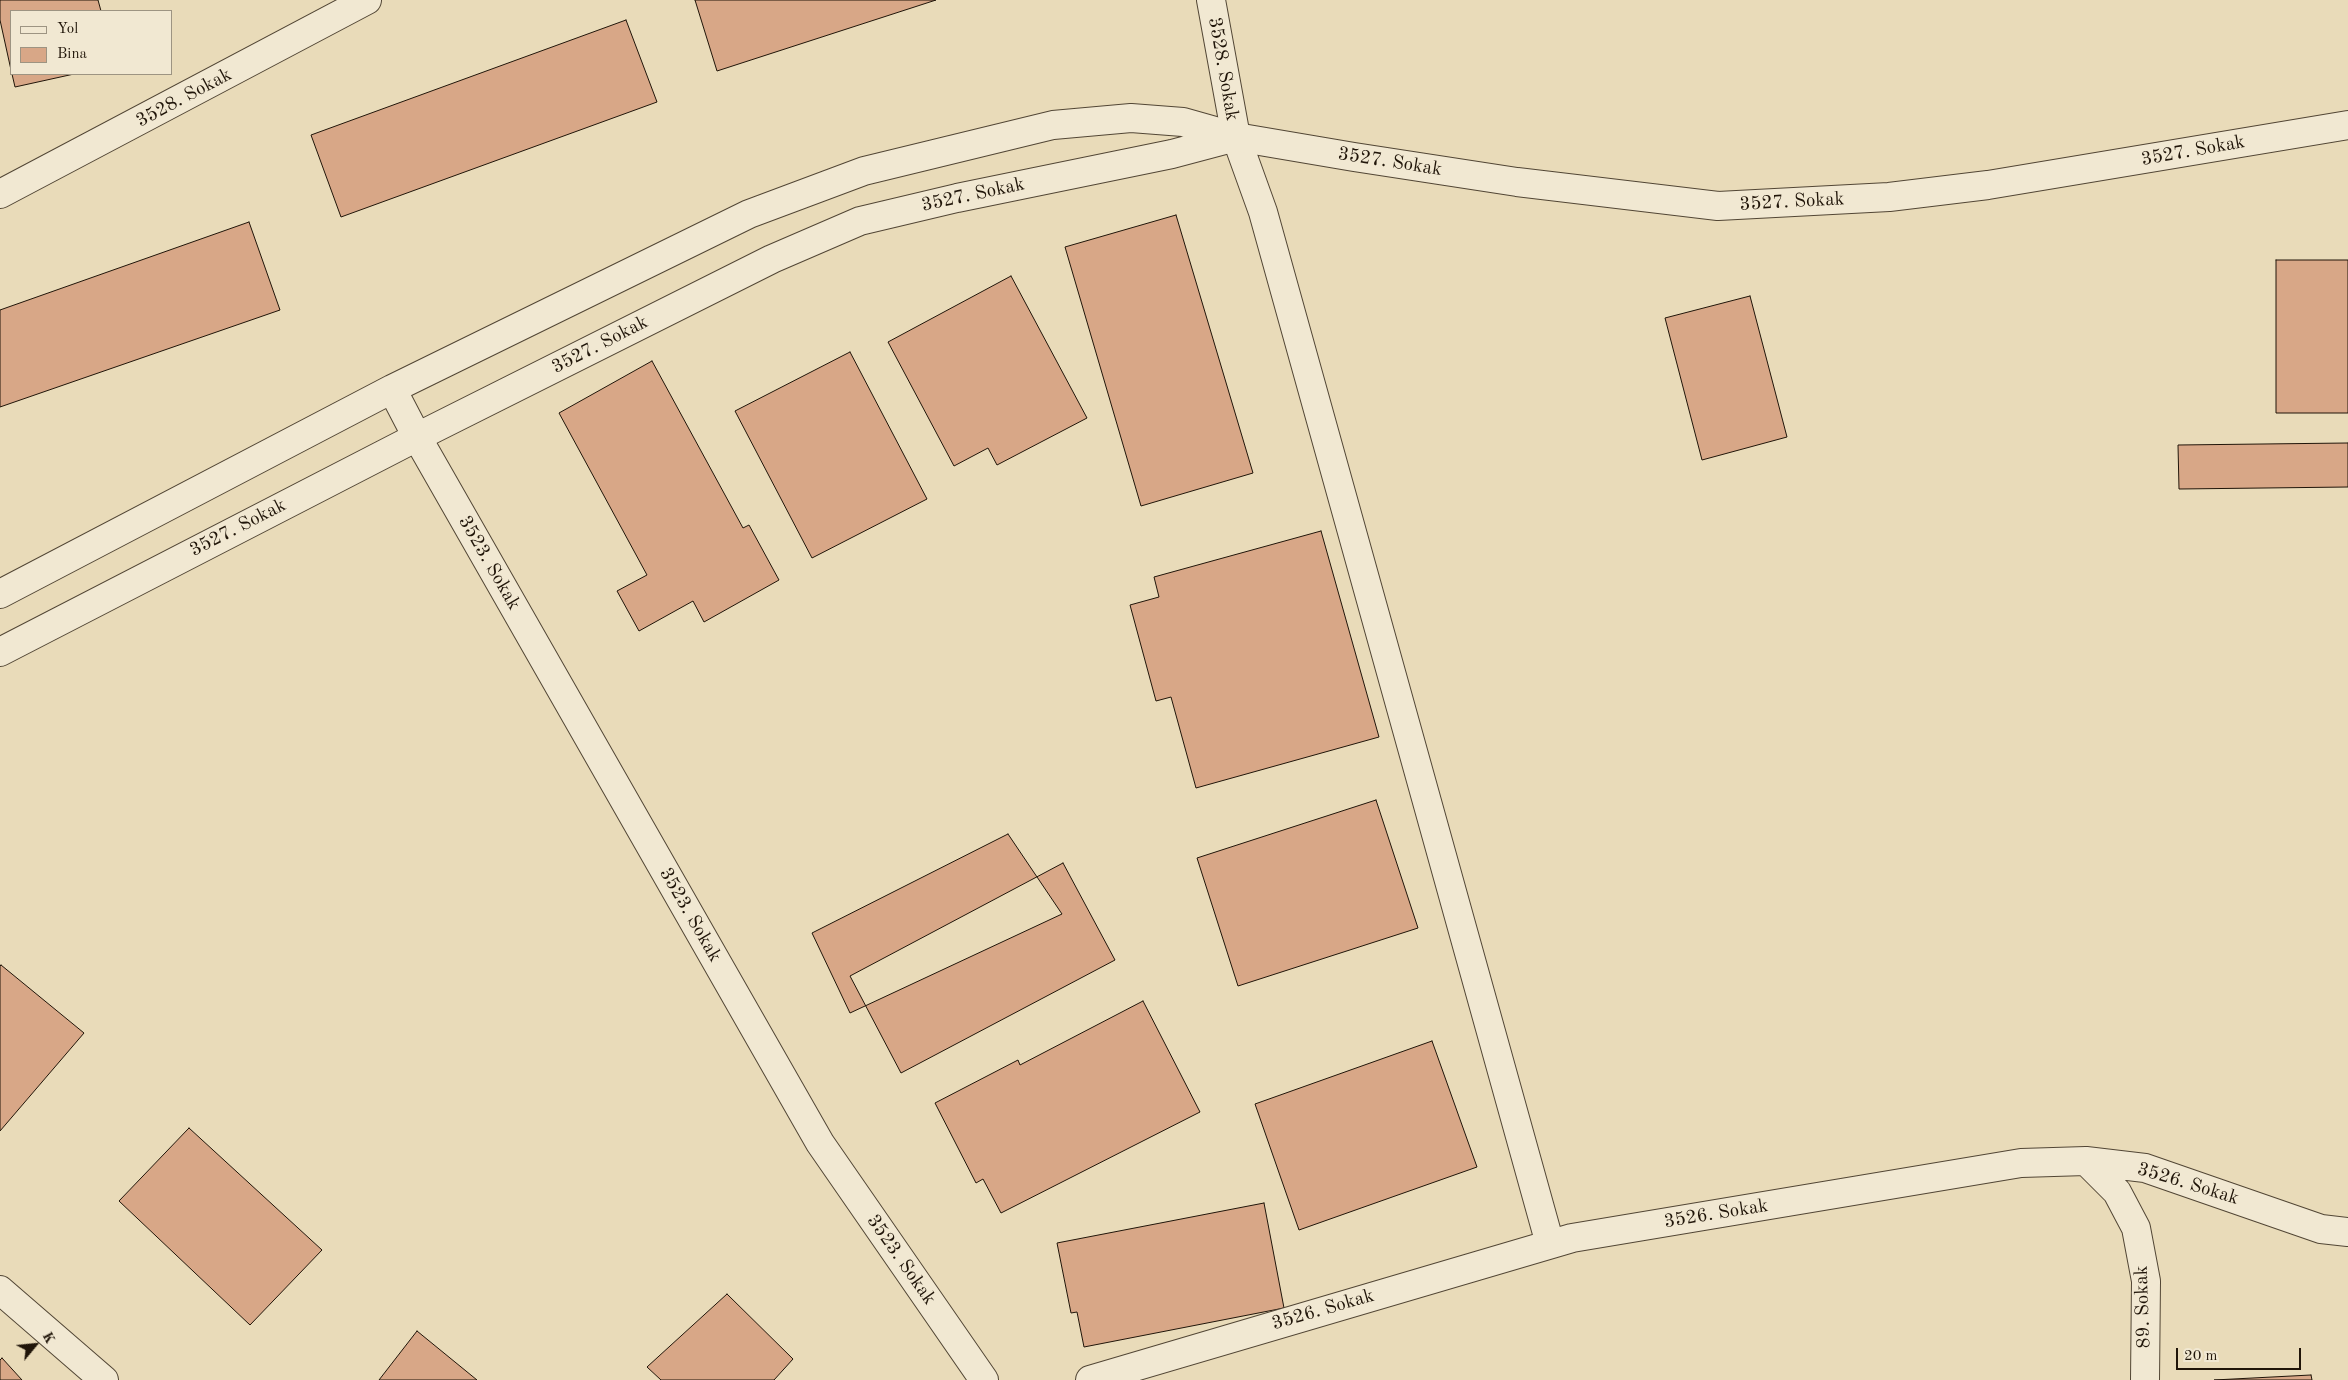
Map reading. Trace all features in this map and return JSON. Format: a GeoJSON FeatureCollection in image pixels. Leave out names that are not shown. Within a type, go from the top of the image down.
{"type":"FeatureCollection","features":[{"type":"Feature","properties":{"kind":"street","name":"3528. Sokak"},"geometry":{"type":"LineString","coordinates":[[0,194],[367,0]]}},
{"type":"Feature","properties":{"kind":"street","name":"3528. Sokak"},"geometry":{"type":"LineString","coordinates":[[1211,0],[1236,137],[1263,212],[1550,1244]]}},
{"type":"Feature","properties":{"kind":"street","name":"3527. Sokak"},"geometry":{"type":"LineString","coordinates":[[0,594],[392,388],[749,214],[864,171],[1053,125],[1131,118],[1183,122],[1236,137],[1517,182],[1718,206],[1889,197],[1988,186],[2348,124]]}},
{"type":"Feature","properties":{"kind":"street","name":"3527. Sokak"},"geometry":{"type":"LineString","coordinates":[[0,652],[417,437],[772,259],[860,220],[1172,154],[1236,137]]}},
{"type":"Feature","properties":{"kind":"street","name":"3523. Sokak"},"geometry":{"type":"LineString","coordinates":[[392,388],[417,437],[820,1144],[984,1380]]}},
{"type":"Feature","properties":{"kind":"street","name":"3526. Sokak"},"geometry":{"type":"LineString","coordinates":[[1090,1380],[1572,1238],[2021,1163],[2086,1161],[2145,1168],[2321,1229],[2348,1232]]}},
{"type":"Feature","properties":{"kind":"street","name":"89. Sokak"},"geometry":{"type":"LineString","coordinates":[[2086,1161],[2117,1192],[2136,1228],[2146,1281],[2145,1380]]}},
{"type":"Feature","properties":{"kind":"street"},"geometry":{"type":"LineString","coordinates":[[0,1290],[104,1380]]}},
{"type":"Feature","properties":{"kind":"building"},"geometry":{"type":"Polygon","coordinates":[[[0,0],[98,0],[101,10],[10,10],[10,65],[0,20],[0,0]]]}},
{"type":"Feature","properties":{"kind":"building"},"geometry":{"type":"Polygon","coordinates":[[[695,0],[936,0],[717,71],[695,0]]]}},
{"type":"Feature","properties":{"kind":"building"},"geometry":{"type":"Polygon","coordinates":[[[626,20],[657,102],[341,217],[311,135],[626,20]]]}},
{"type":"Feature","properties":{"kind":"building"},"geometry":{"type":"Polygon","coordinates":[[[12,75],[69,75],[15,87],[12,75]]]}},
{"type":"Feature","properties":{"kind":"building"},"geometry":{"type":"Polygon","coordinates":[[[1176,215],[1253,473],[1141,506],[1065,247],[1176,215]]]}},
{"type":"Feature","properties":{"kind":"building"},"geometry":{"type":"Polygon","coordinates":[[[249,222],[280,310],[0,407],[0,310],[249,222]]]}},
{"type":"Feature","properties":{"kind":"building"},"geometry":{"type":"Polygon","coordinates":[[[2276,260],[2348,260],[2348,413],[2276,413],[2276,260]]]}},
{"type":"Feature","properties":{"kind":"building"},"geometry":{"type":"Polygon","coordinates":[[[1011,276],[1087,418],[997,465],[988,448],[954,466],[888,342],[1011,276]]]}},
{"type":"Feature","properties":{"kind":"building"},"geometry":{"type":"Polygon","coordinates":[[[1750,296],[1787,437],[1702,460],[1665,318],[1750,296]]]}},
{"type":"Feature","properties":{"kind":"building"},"geometry":{"type":"Polygon","coordinates":[[[850,352],[927,499],[812,558],[735,411],[850,352]]]}},
{"type":"Feature","properties":{"kind":"building"},"geometry":{"type":"Polygon","coordinates":[[[652,361],[743,528],[749,525],[779,580],[704,622],[693,601],[639,631],[617,591],[647,575],[559,413],[652,361]]]}},
{"type":"Feature","properties":{"kind":"building"},"geometry":{"type":"Polygon","coordinates":[[[2348,443],[2348,487],[2179,489],[2178,445],[2348,443]]]}},
{"type":"Feature","properties":{"kind":"building"},"geometry":{"type":"Polygon","coordinates":[[[1321,531],[1379,737],[1196,788],[1171,697],[1156,701],[1130,605],[1159,597],[1154,577],[1321,531]]]}},
{"type":"Feature","properties":{"kind":"building"},"geometry":{"type":"Polygon","coordinates":[[[1376,800],[1418,928],[1238,986],[1197,858],[1376,800]]]}},
{"type":"Feature","properties":{"kind":"building"},"geometry":{"type":"Polygon","coordinates":[[[1008,834],[1062,914],[850,1013],[812,933],[1008,834]]]}},
{"type":"Feature","properties":{"kind":"building"},"geometry":{"type":"Polygon","coordinates":[[[1063,863],[1115,960],[901,1073],[850,976],[1063,863]]]}},
{"type":"Feature","properties":{"kind":"building"},"geometry":{"type":"Polygon","coordinates":[[[0,966],[84,1033],[0,1131],[0,966]]]}},
{"type":"Feature","properties":{"kind":"building"},"geometry":{"type":"Polygon","coordinates":[[[1143,1001],[1200,1112],[1001,1213],[983,1179],[976,1183],[935,1103],[1018,1060],[1020,1065],[1143,1001]]]}},
{"type":"Feature","properties":{"kind":"building"},"geometry":{"type":"Polygon","coordinates":[[[1432,1041],[1477,1167],[1299,1230],[1255,1104],[1432,1041]]]}},
{"type":"Feature","properties":{"kind":"building"},"geometry":{"type":"Polygon","coordinates":[[[189,1128],[322,1250],[250,1325],[119,1201],[189,1128]]]}},
{"type":"Feature","properties":{"kind":"building"},"geometry":{"type":"Polygon","coordinates":[[[1264,1203],[1284,1308],[1084,1347],[1077,1312],[1071,1313],[1057,1243],[1264,1203]]]}},
{"type":"Feature","properties":{"kind":"building"},"geometry":{"type":"Polygon","coordinates":[[[727,1294],[793,1359],[774,1380],[661,1380],[647,1367],[727,1294]]]}},
{"type":"Feature","properties":{"kind":"building"},"geometry":{"type":"Polygon","coordinates":[[[417,1331],[477,1380],[379,1380],[417,1331]]]}},
{"type":"Feature","properties":{"kind":"building"},"geometry":{"type":"Polygon","coordinates":[[[2,1358],[22,1380],[0,1380],[0,1360],[2,1358]]]}},
{"type":"Feature","properties":{"kind":"building"},"geometry":{"type":"Polygon","coordinates":[[[2311,1375],[2312,1380],[2214,1380],[2311,1375]]]}}]}
